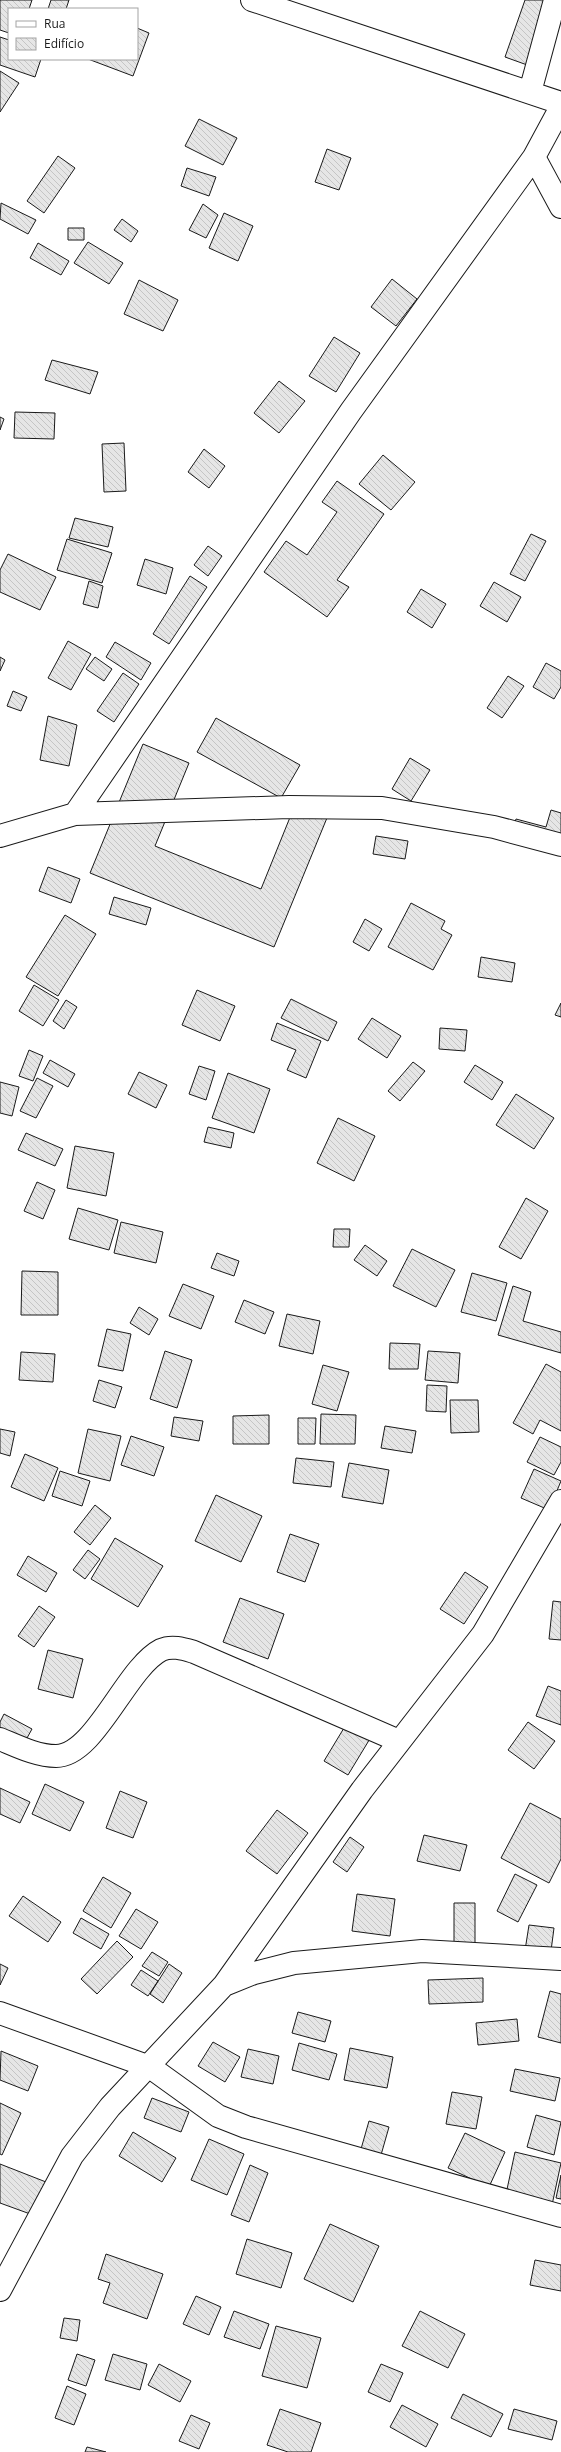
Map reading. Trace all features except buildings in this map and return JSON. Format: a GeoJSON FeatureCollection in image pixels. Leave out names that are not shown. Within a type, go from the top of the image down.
{"type":"FeatureCollection","features":[{"type":"Feature","properties":{"kind":"street"},"geometry":{"type":"LineString","coordinates":[[252,0],[561,103]]}},
{"type":"Feature","properties":{"kind":"street"},"geometry":{"type":"LineString","coordinates":[[530,92],[555,0]]}},
{"type":"Feature","properties":{"kind":"street"},"geometry":{"type":"LineString","coordinates":[[75,814],[351,411],[534,157],[561,107]]}},
{"type":"Feature","properties":{"kind":"street"},"geometry":{"type":"LineString","coordinates":[[534,157],[561,207]]}},
{"type":"Feature","properties":{"kind":"street"},"geometry":{"type":"LineString","coordinates":[[0,836],[75,814],[289,807],[382,808],[494,827],[561,845]]}},
{"type":"Feature","properties":{"kind":"street"},"geometry":{"type":"LineString","coordinates":[[0,2290],[72,2156],[110,2108],[150,2067],[224,1985],[362,1790],[483,1634],[561,1501]]}},
{"type":"Feature","properties":{"kind":"street"},"geometry":{"type":"LineString","coordinates":[[0,1740],[40,1754],[56,1756],[71,1753],[89,1735],[148,1660],[162,1650],[171,1648],[194,1652],[399,1741]]}},
{"type":"Feature","properties":{"kind":"street"},"geometry":{"type":"LineString","coordinates":[[224,1985],[254,1973],[294,1963],[422,1951],[561,1959]]}},
{"type":"Feature","properties":{"kind":"street"},"geometry":{"type":"LineString","coordinates":[[0,2013],[150,2067],[211,2112],[246,2127],[561,2216]]}}]}
